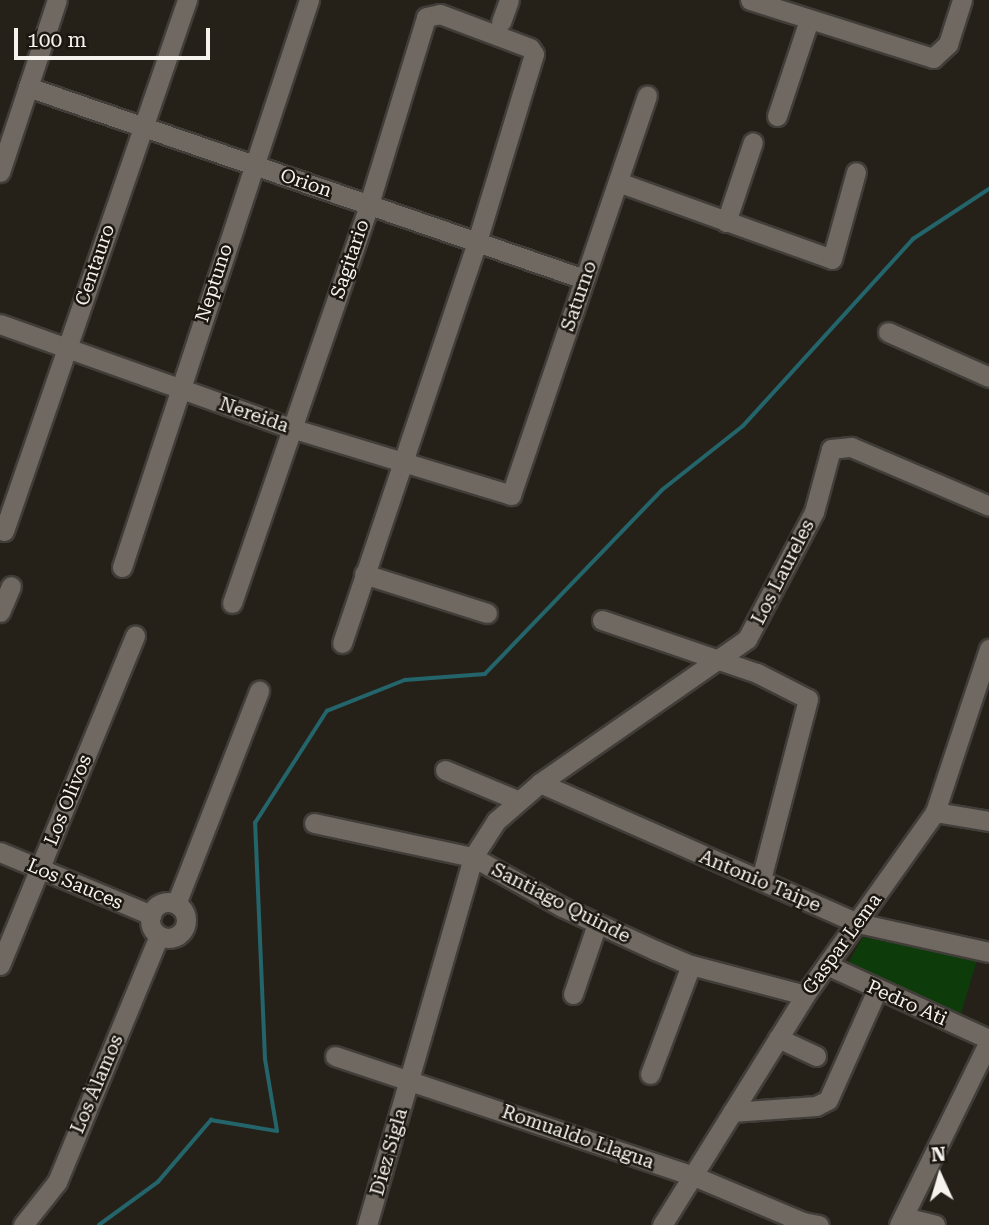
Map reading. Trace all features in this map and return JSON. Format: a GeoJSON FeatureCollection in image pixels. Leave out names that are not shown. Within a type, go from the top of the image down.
{"type":"FeatureCollection","features":[{"type":"Feature","properties":{"kind":"street"},"geometry":{"type":"LineString","coordinates":[[1,164],[57,0]]}},
{"type":"Feature","properties":{"kind":"street","name":"Centauro"},"geometry":{"type":"LineString","coordinates":[[4,531],[187,0]]}},
{"type":"Feature","properties":{"kind":"street","name":"Neptuno"},"geometry":{"type":"LineString","coordinates":[[122,567],[252,164],[309,0]]}},
{"type":"Feature","properties":{"kind":"street"},"geometry":{"type":"LineString","coordinates":[[501,22],[509,0]]}},
{"type":"Feature","properties":{"kind":"street"},"geometry":{"type":"LineString","coordinates":[[750,0],[918,57],[933,58],[941,53],[962,0]]}},
{"type":"Feature","properties":{"kind":"street","name":"Sagitario"},"geometry":{"type":"LineString","coordinates":[[232,603],[369,204],[426,17],[439,14],[530,48],[533,61],[477,242]]}},
{"type":"Feature","properties":{"kind":"street"},"geometry":{"type":"LineString","coordinates":[[777,116],[809,20]]}},
{"type":"Feature","properties":{"kind":"street","name":"Orion"},"geometry":{"type":"LineString","coordinates":[[28,87],[584,279]]}},
{"type":"Feature","properties":{"kind":"street","name":"Saturno"},"geometry":{"type":"LineString","coordinates":[[511,495],[647,96]]}},
{"type":"Feature","properties":{"kind":"street"},"geometry":{"type":"LineString","coordinates":[[726,222],[753,142]]}},
{"type":"Feature","properties":{"kind":"street"},"geometry":{"type":"LineString","coordinates":[[618,182],[832,259],[856,172]]}},
{"type":"Feature","properties":{"kind":"street"},"geometry":{"type":"LineString","coordinates":[[342,643],[477,242]]}},
{"type":"Feature","properties":{"kind":"street","name":"Nereida"},"geometry":{"type":"LineString","coordinates":[[0,324],[291,428],[511,495]]}},
{"type":"Feature","properties":{"kind":"street"},"geometry":{"type":"LineString","coordinates":[[888,332],[989,377]]}},
{"type":"Feature","properties":{"kind":"street","name":"Los Laureles"},"geometry":{"type":"LineString","coordinates":[[473,857],[484,836],[517,800],[722,660],[759,623],[814,512],[831,449],[851,447],[989,506]]}},
{"type":"Feature","properties":{"kind":"street"},"geometry":{"type":"LineString","coordinates":[[364,574],[487,613]]}},
{"type":"Feature","properties":{"kind":"street"},"geometry":{"type":"LineString","coordinates":[[0,612],[11,586]]}},
{"type":"Feature","properties":{"kind":"street"},"geometry":{"type":"LineString","coordinates":[[602,620],[722,660],[804,695],[810,704],[761,880]]}},
{"type":"Feature","properties":{"kind":"street","name":"Los Olivos"},"geometry":{"type":"LineString","coordinates":[[0,965],[135,636]]}},
{"type":"Feature","properties":{"kind":"street","name":"Gaspar Lema"},"geometry":{"type":"LineString","coordinates":[[662,1225],[696,1177],[732,1112],[805,995],[935,812],[989,649]]}},
{"type":"Feature","properties":{"kind":"street"},"geometry":{"type":"LineString","coordinates":[[176,904],[260,691]]}},
{"type":"Feature","properties":{"kind":"street"},"geometry":{"type":"LineString","coordinates":[[445,770],[517,800]]}},
{"type":"Feature","properties":{"kind":"street","name":"Antonio Taipe"},"geometry":{"type":"LineString","coordinates":[[540,783],[858,923],[989,952]]}},
{"type":"Feature","properties":{"kind":"street"},"geometry":{"type":"LineString","coordinates":[[935,812],[989,821]]}},
{"type":"Feature","properties":{"kind":"street","name":"Santiago Quinde"},"geometry":{"type":"LineString","coordinates":[[314,823],[473,857],[597,923],[691,965],[805,995]]}},
{"type":"Feature","properties":{"kind":"street","name":"Los Sauces"},"geometry":{"type":"LineString","coordinates":[[0,852],[151,915]]}},
{"type":"Feature","properties":{"kind":"street","name":"Diez Sigla"},"geometry":{"type":"LineString","coordinates":[[367,1225],[473,857]]}},
{"type":"Feature","properties":{"kind":"street"},"geometry":{"type":"LineString","coordinates":[[176,904],[186,917],[185,928],[171,938],[159,936],[151,927],[151,915],[158,905],[176,904]]}},
{"type":"Feature","properties":{"kind":"street"},"geometry":{"type":"LineString","coordinates":[[573,994],[597,923]]}},
{"type":"Feature","properties":{"kind":"street","name":"Los Àlamos"},"geometry":{"type":"LineString","coordinates":[[23,1225],[57,1182],[159,936]]}},
{"type":"Feature","properties":{"kind":"street"},"geometry":{"type":"LineString","coordinates":[[650,1074],[691,965]]}},
{"type":"Feature","properties":{"kind":"street","name":"Pedro Ati"},"geometry":{"type":"LineString","coordinates":[[827,965],[989,1040]]}},
{"type":"Feature","properties":{"kind":"street"},"geometry":{"type":"LineString","coordinates":[[732,1112],[816,1106],[828,1100],[877,990]]}},
{"type":"Feature","properties":{"kind":"street"},"geometry":{"type":"LineString","coordinates":[[778,1038],[816,1056]]}},
{"type":"Feature","properties":{"kind":"street"},"geometry":{"type":"LineString","coordinates":[[935,1225],[901,1221],[989,1040]]}},
{"type":"Feature","properties":{"kind":"street","name":"Romualdo Llagua"},"geometry":{"type":"LineString","coordinates":[[335,1056],[696,1177],[803,1223],[819,1225]]}},
{"type":"Feature","properties":{"kind":"green space"},"geometry":{"type":"Polygon","coordinates":[[[863,937],[977,960],[959,1020],[846,967],[863,937]]]}},
{"type":"Feature","properties":{"kind":"waterway"},"geometry":{"type":"LineString","coordinates":[[99,1225],[158,1182],[211,1120],[277,1131],[265,1059],[255,823],[327,711],[405,680],[485,674],[662,490],[743,426],[913,239],[989,189]]}}]}
